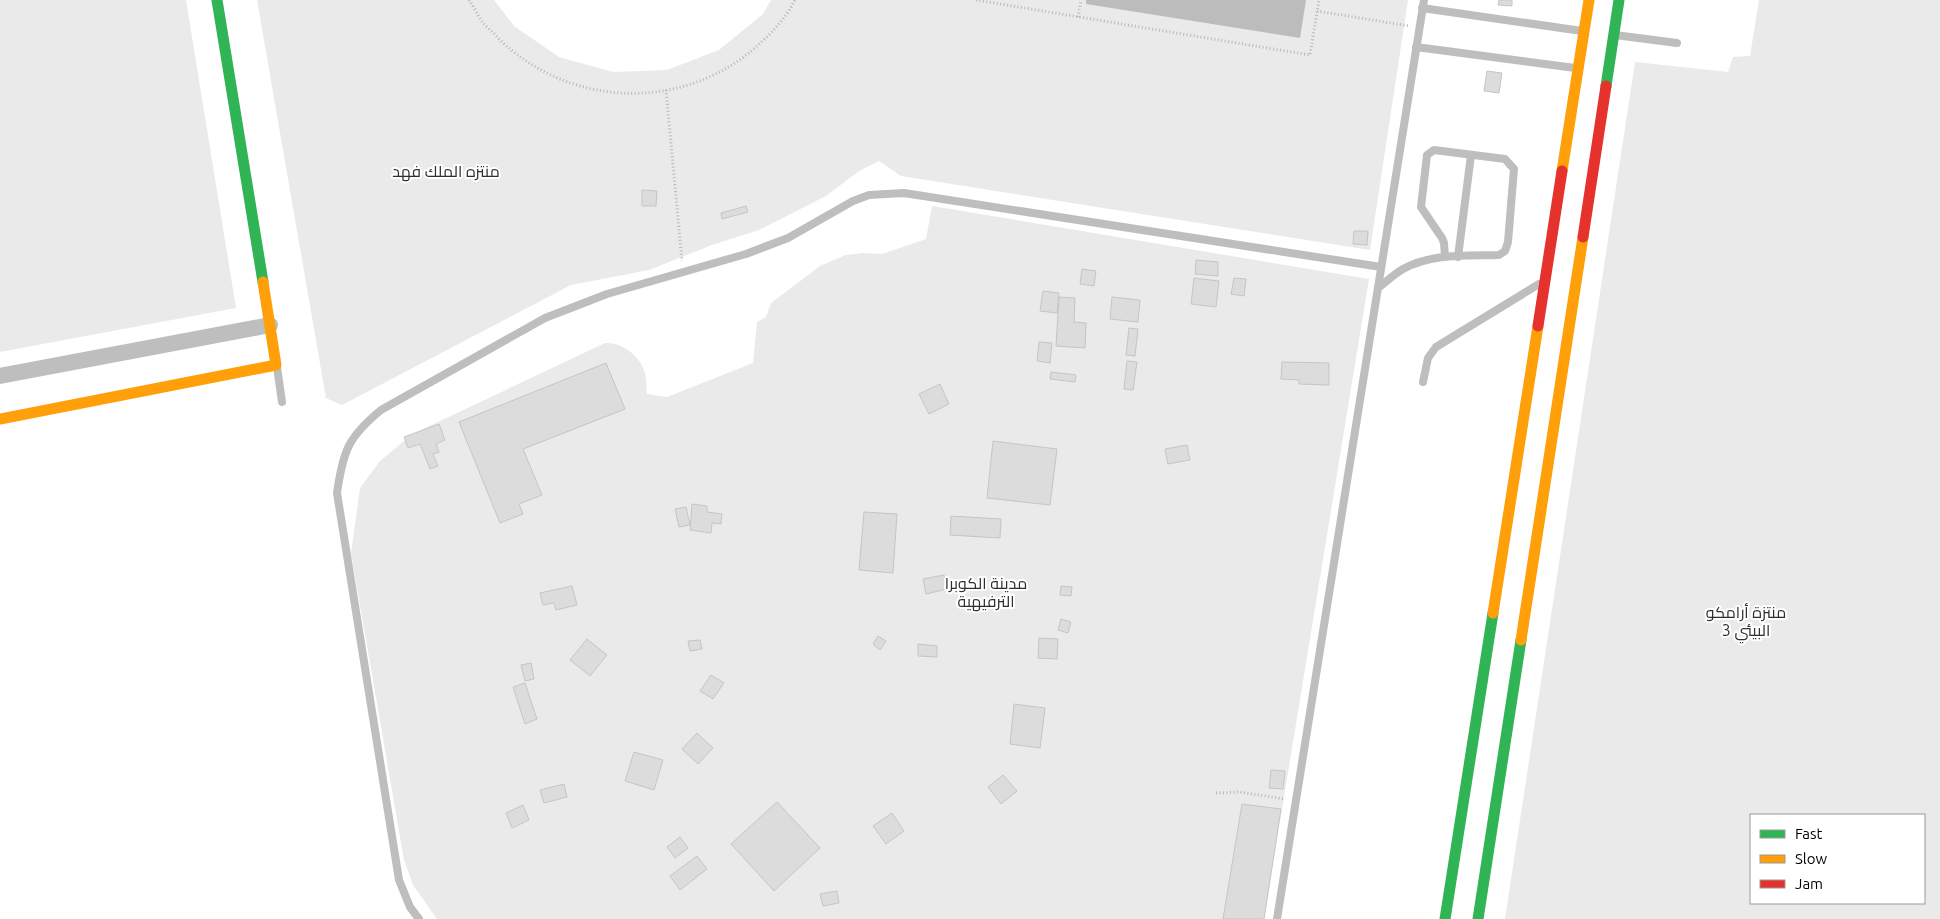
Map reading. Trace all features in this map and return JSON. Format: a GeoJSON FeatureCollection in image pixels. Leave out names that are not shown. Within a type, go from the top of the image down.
{"type":"FeatureCollection","features":[{"type":"Feature","properties":{"kind":"street"},"geometry":{"type":"LineString","coordinates":[[0,419],[276,365],[217,0]]}},
{"type":"Feature","properties":{"kind":"street"},"geometry":{"type":"LineString","coordinates":[[1478,919],[1526,609],[1560,282],[1583,138],[1578,69],[1589,0]]}},
{"type":"Feature","properties":{"kind":"street"},"geometry":{"type":"LineString","coordinates":[[1445,919],[1503,605],[1560,282],[1583,138],[1614,35],[1618,0]]}},
{"type":"Feature","properties":{"kind":"street"},"geometry":{"type":"LineString","coordinates":[[0,376],[270,326]]}},
{"type":"Feature","properties":{"kind":"street"},"geometry":{"type":"LineString","coordinates":[[1503,605],[1526,609]]}},
{"type":"Feature","properties":{"kind":"lane"},"geometry":{"type":"LineString","coordinates":[[1278,919],[1423,4],[1584,31]]}},
{"type":"Feature","properties":{"kind":"lane"},"geometry":{"type":"LineString","coordinates":[[1614,35],[1677,43]]}},
{"type":"Feature","properties":{"kind":"lane"},"geometry":{"type":"LineString","coordinates":[[1416,47],[1578,69]]}},
{"type":"Feature","properties":{"kind":"lane"},"geometry":{"type":"LineString","coordinates":[[1378,288],[1402,270],[1418,262],[1444,257],[1499,255],[1505,251],[1508,242],[1514,169],[1505,159],[1434,150],[1427,155],[1421,207],[1442,238],[1444,257]]}},
{"type":"Feature","properties":{"kind":"lane"},"geometry":{"type":"LineString","coordinates":[[1458,256],[1471,155]]}},
{"type":"Feature","properties":{"kind":"lane"},"geometry":{"type":"LineString","coordinates":[[420,919],[410,907],[399,880],[336,493],[341,466],[348,445],[362,426],[381,410],[545,318],[607,294],[683,274],[746,254],[788,238],[853,201],[868,195],[904,193],[1381,267]]}},
{"type":"Feature","properties":{"kind":"lane"},"geometry":{"type":"LineString","coordinates":[[1423,382],[1428,358],[1436,346],[1560,282]]}},
{"type":"Feature","properties":{"kind":"lane"},"geometry":{"type":"LineString","coordinates":[[276,365],[282,402]]}},
{"type":"Feature","properties":{"kind":"path"},"geometry":{"type":"LineString","coordinates":[[470,0],[484,23],[515,54],[554,78],[597,91],[642,94],[687,86],[728,68],[764,41],[795,0]]}},
{"type":"Feature","properties":{"kind":"path"},"geometry":{"type":"LineString","coordinates":[[976,0],[1310,55],[1319,0]]}},
{"type":"Feature","properties":{"kind":"path"},"geometry":{"type":"LineString","coordinates":[[1078,17],[1081,0]]}},
{"type":"Feature","properties":{"kind":"path"},"geometry":{"type":"LineString","coordinates":[[1317,11],[1419,28]]}},
{"type":"Feature","properties":{"kind":"path"},"geometry":{"type":"LineString","coordinates":[[666,90],[683,274]]}},
{"type":"Feature","properties":{"kind":"path"},"geometry":{"type":"LineString","coordinates":[[1216,793],[1239,792],[1296,800]]}},
{"type":"Feature","properties":{"kind":"green space"},"geometry":{"type":"Polygon","coordinates":[[[0,0],[186,0],[236,308],[0,352],[0,0]]]}},
{"type":"Feature","properties":{"kind":"green space","name":"منتزه الملك فهد"},"geometry":{"type":"Polygon","coordinates":[[[257,0],[494,0],[514,26],[559,57],[613,72],[667,70],[719,50],[763,14],[771,0],[1408,0],[1370,250],[901,176],[879,161],[859,171],[826,196],[759,230],[712,245],[649,270],[571,285],[342,405],[326,398],[257,0]]]}},
{"type":"Feature","properties":{"kind":"green space","name":"منتزة أرامكو البيئي 3"},"geometry":{"type":"Polygon","coordinates":[[[1759,0],[1940,0],[1940,919],[1505,919],[1635,62],[1728,72],[1733,57],[1750,56],[1759,0]]]}},
{"type":"Feature","properties":{"kind":"green space","name":"مدينة الكوبرا الترفيهية"},"geometry":{"type":"Polygon","coordinates":[[[932,206],[1369,279],[1264,919],[437,919],[413,885],[404,860],[351,553],[360,488],[380,461],[421,430],[605,343],[623,347],[638,359],[645,373],[647,394],[667,397],[753,363],[757,322],[766,317],[771,303],[820,266],[846,255],[882,254],[926,239],[932,206]]]}},
{"type":"Feature","properties":{"kind":"shaded area"},"geometry":{"type":"Polygon","coordinates":[[[1086,0],[1306,0],[1300,38],[1086,4],[1086,0]]]}},
{"type":"Feature","properties":{"kind":"building"},"geometry":{"type":"Polygon","coordinates":[[[1499,0],[1512,0],[1512,6],[1498,5],[1499,0]]]}},
{"type":"Feature","properties":{"kind":"building"},"geometry":{"type":"Polygon","coordinates":[[[1487,71],[1502,73],[1499,93],[1484,91],[1487,71]]]}},
{"type":"Feature","properties":{"kind":"building"},"geometry":{"type":"Polygon","coordinates":[[[642,190],[657,191],[656,206],[642,206],[642,190]]]}},
{"type":"Feature","properties":{"kind":"building"},"geometry":{"type":"Polygon","coordinates":[[[746,206],[748,212],[722,219],[721,213],[746,206]]]}},
{"type":"Feature","properties":{"kind":"building"},"geometry":{"type":"Polygon","coordinates":[[[1354,231],[1368,231],[1367,245],[1353,244],[1354,231]]]}},
{"type":"Feature","properties":{"kind":"building"},"geometry":{"type":"Polygon","coordinates":[[[1196,260],[1218,262],[1218,276],[1195,274],[1196,260]]]}},
{"type":"Feature","properties":{"kind":"building"},"geometry":{"type":"Polygon","coordinates":[[[1082,269],[1096,271],[1094,286],[1080,284],[1082,269]]]}},
{"type":"Feature","properties":{"kind":"building"},"geometry":{"type":"Polygon","coordinates":[[[1194,278],[1219,281],[1216,307],[1191,304],[1194,278]]]}},
{"type":"Feature","properties":{"kind":"building"},"geometry":{"type":"Polygon","coordinates":[[[1234,278],[1246,279],[1244,296],[1231,294],[1234,278]]]}},
{"type":"Feature","properties":{"kind":"building"},"geometry":{"type":"Polygon","coordinates":[[[1043,291],[1059,293],[1057,313],[1040,311],[1043,291]]]}},
{"type":"Feature","properties":{"kind":"building"},"geometry":{"type":"Polygon","coordinates":[[[1059,297],[1075,298],[1074,322],[1086,323],[1085,348],[1056,346],[1059,297]]]}},
{"type":"Feature","properties":{"kind":"building"},"geometry":{"type":"Polygon","coordinates":[[[1112,297],[1140,300],[1138,322],[1110,319],[1112,297]]]}},
{"type":"Feature","properties":{"kind":"building"},"geometry":{"type":"Polygon","coordinates":[[[1129,328],[1138,329],[1135,356],[1126,355],[1129,328]]]}},
{"type":"Feature","properties":{"kind":"building"},"geometry":{"type":"Polygon","coordinates":[[[1039,342],[1052,343],[1050,363],[1037,361],[1039,342]]]}},
{"type":"Feature","properties":{"kind":"building"},"geometry":{"type":"Polygon","coordinates":[[[1127,361],[1137,362],[1133,390],[1124,389],[1127,361]]]}},
{"type":"Feature","properties":{"kind":"building"},"geometry":{"type":"Polygon","coordinates":[[[1282,362],[1329,363],[1329,385],[1299,384],[1299,380],[1281,379],[1282,362]]]}},
{"type":"Feature","properties":{"kind":"building"},"geometry":{"type":"Polygon","coordinates":[[[606,363],[625,409],[523,449],[542,495],[519,504],[523,514],[500,523],[459,422],[606,363]]]}},
{"type":"Feature","properties":{"kind":"building"},"geometry":{"type":"Polygon","coordinates":[[[1051,372],[1076,375],[1075,382],[1050,379],[1051,372]]]}},
{"type":"Feature","properties":{"kind":"building"},"geometry":{"type":"Polygon","coordinates":[[[940,384],[949,404],[929,414],[919,394],[940,384]]]}},
{"type":"Feature","properties":{"kind":"building"},"geometry":{"type":"Polygon","coordinates":[[[439,424],[445,440],[436,444],[439,452],[433,454],[438,466],[430,469],[420,444],[408,448],[404,437],[439,424]]]}},
{"type":"Feature","properties":{"kind":"building"},"geometry":{"type":"Polygon","coordinates":[[[993,441],[1057,449],[1050,505],[987,498],[993,441]]]}},
{"type":"Feature","properties":{"kind":"building"},"geometry":{"type":"Polygon","coordinates":[[[1187,445],[1190,460],[1168,464],[1165,449],[1187,445]]]}},
{"type":"Feature","properties":{"kind":"building"},"geometry":{"type":"Polygon","coordinates":[[[692,504],[707,506],[707,512],[722,514],[721,524],[712,523],[711,533],[690,530],[692,504]]]}},
{"type":"Feature","properties":{"kind":"building"},"geometry":{"type":"Polygon","coordinates":[[[686,507],[690,525],[679,527],[675,509],[686,507]]]}},
{"type":"Feature","properties":{"kind":"building"},"geometry":{"type":"Polygon","coordinates":[[[864,512],[897,514],[893,573],[859,570],[864,512]]]}},
{"type":"Feature","properties":{"kind":"building"},"geometry":{"type":"Polygon","coordinates":[[[951,516],[1001,519],[1000,538],[950,535],[951,516]]]}},
{"type":"Feature","properties":{"kind":"building"},"geometry":{"type":"Polygon","coordinates":[[[944,575],[947,589],[926,594],[923,579],[944,575]]]}},
{"type":"Feature","properties":{"kind":"building"},"geometry":{"type":"Polygon","coordinates":[[[572,586],[577,605],[556,610],[554,603],[543,605],[540,593],[572,586]]]}},
{"type":"Feature","properties":{"kind":"building"},"geometry":{"type":"Polygon","coordinates":[[[1061,586],[1072,587],[1071,596],[1060,595],[1061,586]]]}},
{"type":"Feature","properties":{"kind":"building"},"geometry":{"type":"Polygon","coordinates":[[[1061,619],[1071,622],[1068,633],[1058,630],[1061,619]]]}},
{"type":"Feature","properties":{"kind":"building"},"geometry":{"type":"Polygon","coordinates":[[[878,636],[886,641],[880,650],[873,644],[878,636]]]}},
{"type":"Feature","properties":{"kind":"building"},"geometry":{"type":"Polygon","coordinates":[[[1039,638],[1058,639],[1057,659],[1038,658],[1039,638]]]}},
{"type":"Feature","properties":{"kind":"building"},"geometry":{"type":"Polygon","coordinates":[[[587,639],[607,655],[590,676],[570,660],[587,639]]]}},
{"type":"Feature","properties":{"kind":"building"},"geometry":{"type":"Polygon","coordinates":[[[700,640],[702,649],[690,651],[688,641],[700,640]]]}},
{"type":"Feature","properties":{"kind":"building"},"geometry":{"type":"Polygon","coordinates":[[[918,644],[937,646],[937,657],[918,656],[918,644]]]}},
{"type":"Feature","properties":{"kind":"building"},"geometry":{"type":"Polygon","coordinates":[[[531,663],[534,679],[525,681],[521,665],[531,663]]]}},
{"type":"Feature","properties":{"kind":"building"},"geometry":{"type":"Polygon","coordinates":[[[711,675],[724,683],[713,699],[700,691],[711,675]]]}},
{"type":"Feature","properties":{"kind":"building"},"geometry":{"type":"Polygon","coordinates":[[[525,683],[537,719],[525,724],[513,687],[525,683]]]}},
{"type":"Feature","properties":{"kind":"building"},"geometry":{"type":"Polygon","coordinates":[[[1014,704],[1045,708],[1040,748],[1010,744],[1014,704]]]}},
{"type":"Feature","properties":{"kind":"building"},"geometry":{"type":"Polygon","coordinates":[[[697,733],[713,748],[698,764],[682,749],[697,733]]]}},
{"type":"Feature","properties":{"kind":"building"},"geometry":{"type":"Polygon","coordinates":[[[634,752],[663,760],[654,790],[625,781],[634,752]]]}},
{"type":"Feature","properties":{"kind":"building"},"geometry":{"type":"Polygon","coordinates":[[[1271,770],[1285,771],[1283,789],[1269,788],[1271,770]]]}},
{"type":"Feature","properties":{"kind":"building"},"geometry":{"type":"Polygon","coordinates":[[[1003,775],[1017,791],[1001,804],[988,787],[1003,775]]]}},
{"type":"Feature","properties":{"kind":"building"},"geometry":{"type":"Polygon","coordinates":[[[564,784],[567,797],[544,803],[540,790],[564,784]]]}},
{"type":"Feature","properties":{"kind":"building"},"geometry":{"type":"Polygon","coordinates":[[[777,802],[820,848],[774,891],[731,844],[777,802]]]}},
{"type":"Feature","properties":{"kind":"building"},"geometry":{"type":"Polygon","coordinates":[[[1242,804],[1281,809],[1264,919],[1223,919],[1242,804]]]}},
{"type":"Feature","properties":{"kind":"building"},"geometry":{"type":"Polygon","coordinates":[[[523,805],[529,820],[512,828],[506,813],[523,805]]]}},
{"type":"Feature","properties":{"kind":"building"},"geometry":{"type":"Polygon","coordinates":[[[892,813],[904,831],[886,844],[873,826],[892,813]]]}},
{"type":"Feature","properties":{"kind":"building"},"geometry":{"type":"Polygon","coordinates":[[[680,837],[688,848],[675,858],[667,847],[680,837]]]}},
{"type":"Feature","properties":{"kind":"building"},"geometry":{"type":"Polygon","coordinates":[[[697,856],[707,869],[680,890],[670,876],[697,856]]]}},
{"type":"Feature","properties":{"kind":"building"},"geometry":{"type":"Polygon","coordinates":[[[837,891],[839,903],[823,906],[820,894],[837,891]]]}},
{"type":"Feature","properties":{"kind":"traffic: fast"},"geometry":{"type":"LineString","coordinates":[[217,0],[263,282]]}},
{"type":"Feature","properties":{"kind":"traffic: fast"},"geometry":{"type":"LineString","coordinates":[[1606,86],[1619,0]]}},
{"type":"Feature","properties":{"kind":"traffic: fast"},"geometry":{"type":"LineString","coordinates":[[1445,919],[1493,613]]}},
{"type":"Feature","properties":{"kind":"traffic: fast"},"geometry":{"type":"LineString","coordinates":[[1478,919],[1521,640]]}},
{"type":"Feature","properties":{"kind":"traffic: slow"},"geometry":{"type":"LineString","coordinates":[[1562,171],[1589,0]]}},
{"type":"Feature","properties":{"kind":"traffic: slow"},"geometry":{"type":"LineString","coordinates":[[1521,640],[1583,237]]}},
{"type":"Feature","properties":{"kind":"traffic: slow"},"geometry":{"type":"LineString","coordinates":[[0,419],[276,365],[263,282]]}},
{"type":"Feature","properties":{"kind":"traffic: slow"},"geometry":{"type":"LineString","coordinates":[[1493,613],[1538,326]]}},
{"type":"Feature","properties":{"kind":"traffic: jam"},"geometry":{"type":"LineString","coordinates":[[1583,237],[1606,86]]}},
{"type":"Feature","properties":{"kind":"traffic: jam"},"geometry":{"type":"LineString","coordinates":[[1538,326],[1562,171]]}}]}
